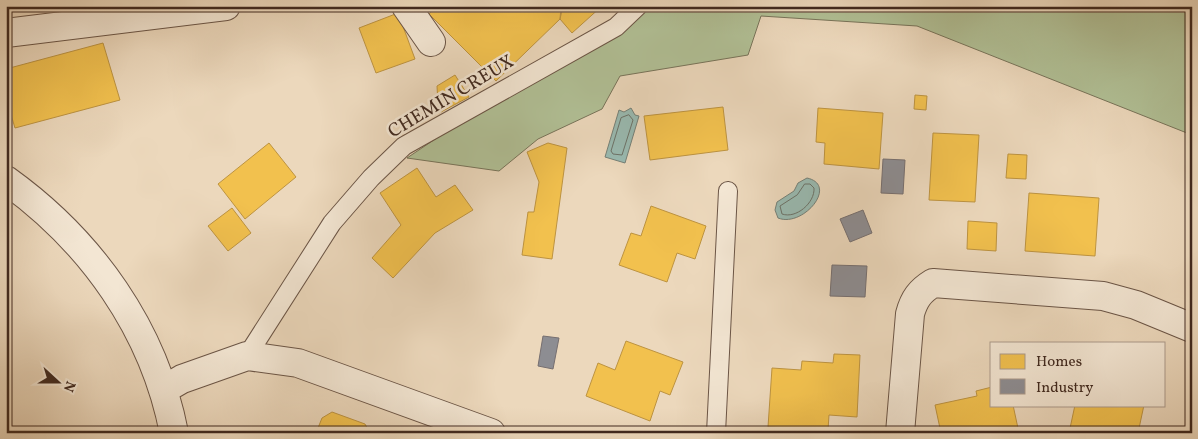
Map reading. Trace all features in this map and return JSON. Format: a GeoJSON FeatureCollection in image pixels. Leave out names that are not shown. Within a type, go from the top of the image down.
{"type":"FeatureCollection","features":[{"type":"Feature","properties":{"kind":"street"},"geometry":{"type":"LineString","coordinates":[[6,33],[226,6]]}},
{"type":"Feature","properties":{"kind":"street"},"geometry":{"type":"LineString","coordinates":[[406,6],[431,42]]}},
{"type":"Feature","properties":{"kind":"street"},"geometry":{"type":"LineString","coordinates":[[6,180],[54,216],[107,277],[146,345],[163,390],[174,433]]}},
{"type":"Feature","properties":{"kind":"street"},"geometry":{"type":"LineString","coordinates":[[900,433],[910,314],[914,301],[922,290],[934,283],[1103,296],[1127,302],[1192,328]]}},
{"type":"Feature","properties":{"kind":"street"},"geometry":{"type":"LineString","coordinates":[[163,390],[182,379],[247,356],[298,363],[490,433]]}},
{"type":"Feature","properties":{"kind":"lane","name":"CHEMIN CREUX"},"geometry":{"type":"LineString","coordinates":[[247,356],[332,223],[371,178],[404,146],[616,26],[638,6]]}},
{"type":"Feature","properties":{"kind":"lane"},"geometry":{"type":"LineString","coordinates":[[716,433],[728,191]]}},
{"type":"Feature","properties":{"kind":"green space"},"geometry":{"type":"Polygon","coordinates":[[[647,6],[1192,6],[1192,135],[917,26],[761,16],[748,55],[620,76],[602,109],[538,139],[499,171],[407,158],[456,125],[618,31],[647,6]]]}},
{"type":"Feature","properties":{"kind":"water"},"geometry":{"type":"Polygon","coordinates":[[[631,108],[635,115],[639,116],[625,163],[605,157],[619,110],[624,112],[631,108]]]}},
{"type":"Feature","properties":{"kind":"water"},"geometry":{"type":"Polygon","coordinates":[[[807,178],[816,182],[819,189],[814,204],[807,212],[798,217],[778,218],[775,210],[777,202],[794,191],[798,183],[807,178]]]}},
{"type":"Feature","properties":{"kind":"building: Homes"},"geometry":{"type":"Polygon","coordinates":[[[437,6],[561,7],[560,19],[496,81],[429,14],[437,6]]]}},
{"type":"Feature","properties":{"kind":"building: Homes"},"geometry":{"type":"Polygon","coordinates":[[[563,6],[602,6],[572,33],[560,19],[563,6]]]}},
{"type":"Feature","properties":{"kind":"building: Homes"},"geometry":{"type":"Polygon","coordinates":[[[398,13],[415,59],[376,73],[359,28],[398,13]]]}},
{"type":"Feature","properties":{"kind":"building: Homes"},"geometry":{"type":"Polygon","coordinates":[[[103,43],[120,100],[15,128],[6,98],[6,69],[103,43]]]}},
{"type":"Feature","properties":{"kind":"building: Homes"},"geometry":{"type":"Polygon","coordinates":[[[455,75],[469,97],[441,112],[438,105],[437,86],[455,75]]]}},
{"type":"Feature","properties":{"kind":"building: Homes"},"geometry":{"type":"Polygon","coordinates":[[[915,95],[927,96],[926,110],[914,109],[915,95]]]}},
{"type":"Feature","properties":{"kind":"building: Homes"},"geometry":{"type":"Polygon","coordinates":[[[723,107],[728,150],[650,160],[644,116],[723,107]]]}},
{"type":"Feature","properties":{"kind":"building: Homes"},"geometry":{"type":"Polygon","coordinates":[[[818,108],[883,113],[879,169],[824,164],[825,143],[816,142],[818,108]]]}},
{"type":"Feature","properties":{"kind":"building: Homes"},"geometry":{"type":"Polygon","coordinates":[[[933,133],[979,135],[975,202],[929,200],[933,133]]]}},
{"type":"Feature","properties":{"kind":"building: Homes"},"geometry":{"type":"Polygon","coordinates":[[[269,143],[296,177],[245,219],[218,184],[269,143]]]}},
{"type":"Feature","properties":{"kind":"building: Homes"},"geometry":{"type":"Polygon","coordinates":[[[548,143],[567,148],[552,259],[522,255],[528,212],[534,212],[539,182],[527,152],[548,143]]]}},
{"type":"Feature","properties":{"kind":"building: Homes"},"geometry":{"type":"Polygon","coordinates":[[[1008,154],[1027,155],[1026,179],[1006,178],[1008,154]]]}},
{"type":"Feature","properties":{"kind":"building: Homes"},"geometry":{"type":"Polygon","coordinates":[[[417,168],[436,197],[455,185],[473,210],[435,233],[393,278],[372,258],[401,225],[380,193],[417,168]]]}},
{"type":"Feature","properties":{"kind":"building: Homes"},"geometry":{"type":"Polygon","coordinates":[[[1029,193],[1099,198],[1095,256],[1025,251],[1029,193]]]}},
{"type":"Feature","properties":{"kind":"building: Homes"},"geometry":{"type":"Polygon","coordinates":[[[651,206],[706,226],[695,259],[677,253],[667,282],[619,265],[631,233],[641,236],[651,206]]]}},
{"type":"Feature","properties":{"kind":"building: Homes"},"geometry":{"type":"Polygon","coordinates":[[[232,208],[251,233],[228,251],[208,226],[232,208]]]}},
{"type":"Feature","properties":{"kind":"building: Homes"},"geometry":{"type":"Polygon","coordinates":[[[968,221],[997,223],[996,251],[967,249],[968,221]]]}},
{"type":"Feature","properties":{"kind":"building: Homes"},"geometry":{"type":"Polygon","coordinates":[[[626,341],[683,362],[670,395],[660,391],[650,421],[586,396],[598,363],[615,370],[626,341]]]}},
{"type":"Feature","properties":{"kind":"building: Homes"},"geometry":{"type":"Polygon","coordinates":[[[834,354],[860,355],[857,417],[829,415],[828,430],[768,427],[772,368],[801,370],[802,361],[833,363],[834,354]]]}},
{"type":"Feature","properties":{"kind":"building: Homes"},"geometry":{"type":"Polygon","coordinates":[[[990,388],[990,406],[1013,406],[1019,433],[941,433],[935,405],[977,396],[976,391],[990,388]]]}},
{"type":"Feature","properties":{"kind":"building: Homes"},"geometry":{"type":"Polygon","coordinates":[[[1075,406],[1144,406],[1138,433],[1069,433],[1075,406]]]}},
{"type":"Feature","properties":{"kind":"building: Homes"},"geometry":{"type":"Polygon","coordinates":[[[332,412],[365,424],[370,433],[316,433],[322,418],[332,412]]]}},
{"type":"Feature","properties":{"kind":"building: Industry"},"geometry":{"type":"Polygon","coordinates":[[[883,159],[905,160],[903,194],[881,193],[883,159]]]}},
{"type":"Feature","properties":{"kind":"building: Industry"},"geometry":{"type":"Polygon","coordinates":[[[863,210],[872,233],[850,242],[840,219],[863,210]]]}},
{"type":"Feature","properties":{"kind":"building: Industry"},"geometry":{"type":"Polygon","coordinates":[[[832,265],[867,266],[865,297],[830,296],[832,265]]]}},
{"type":"Feature","properties":{"kind":"building: Industry"},"geometry":{"type":"Polygon","coordinates":[[[543,336],[559,338],[553,369],[538,366],[543,336]]]}}]}
